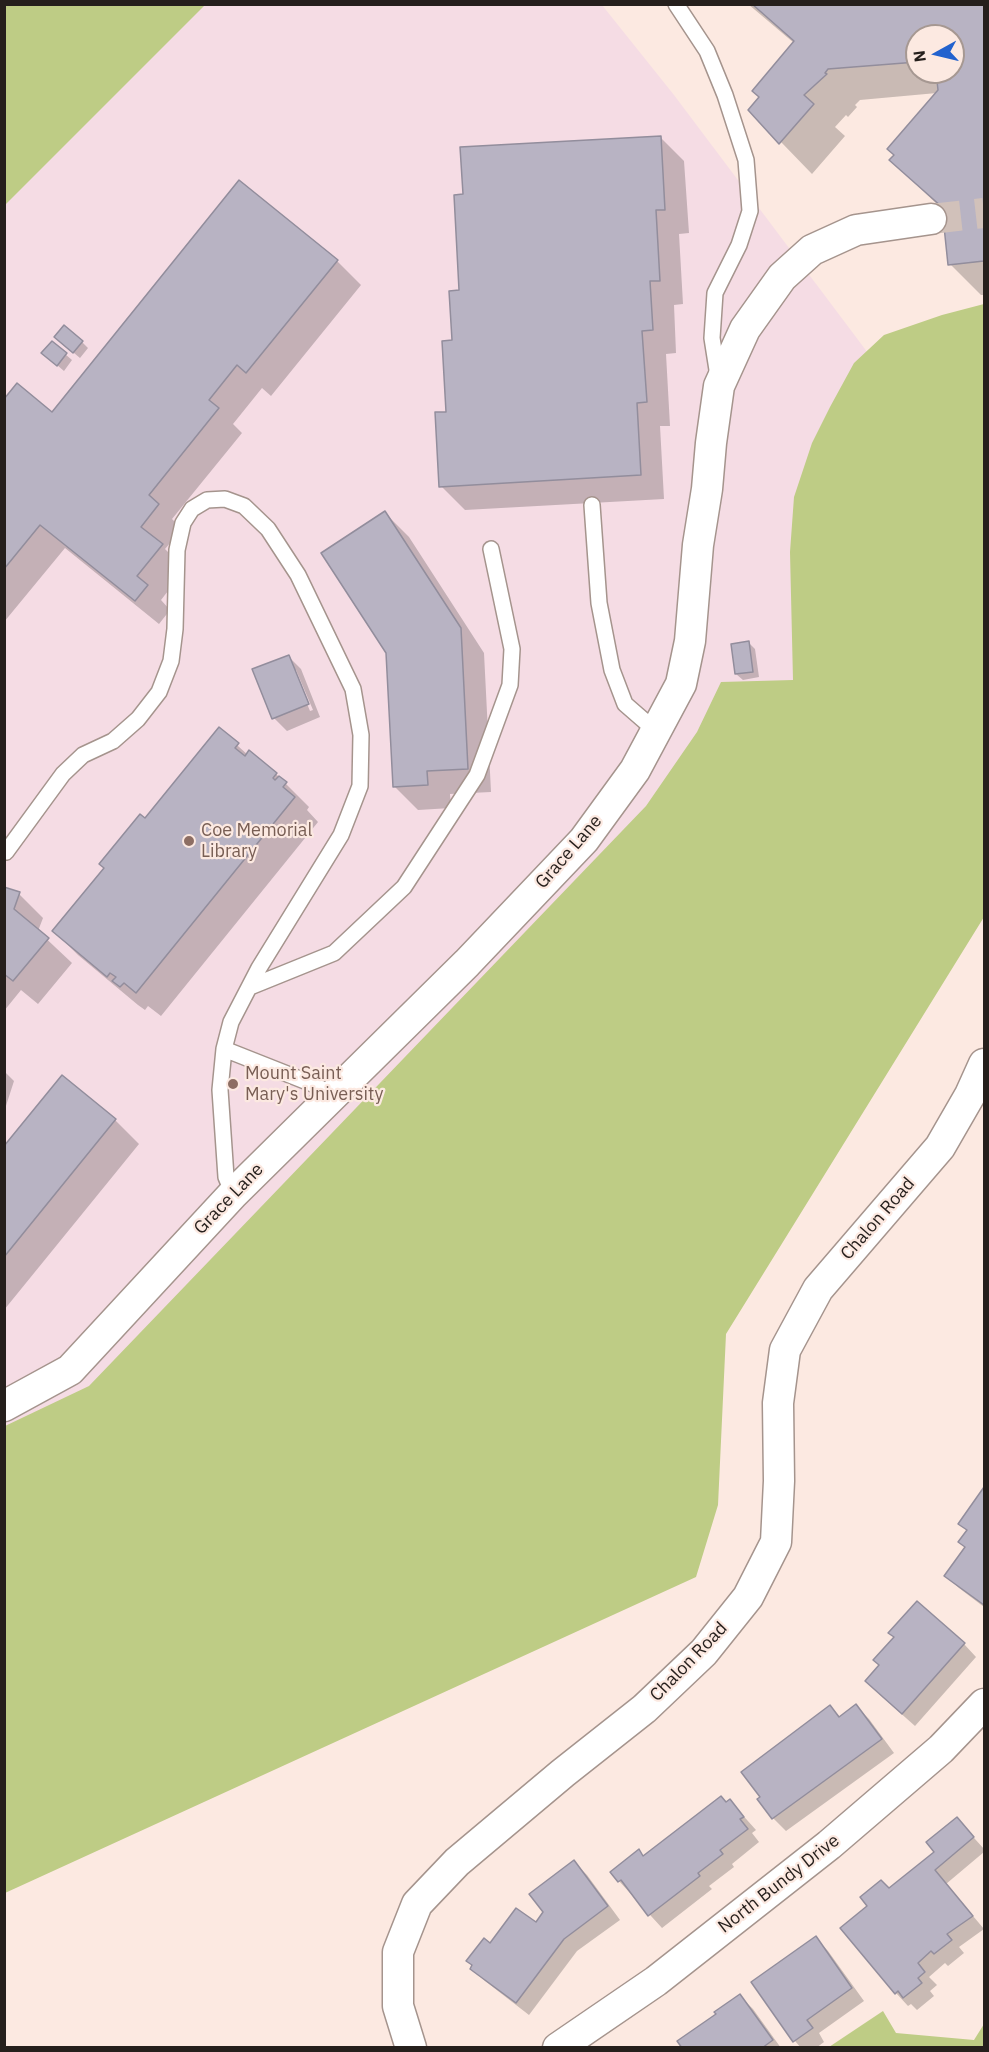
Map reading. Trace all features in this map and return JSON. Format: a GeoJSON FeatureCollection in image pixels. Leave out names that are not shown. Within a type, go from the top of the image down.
{"type":"FeatureCollection","features":[{"type":"Feature","properties":{"kind":"street","name":"Grace Lane"},"geometry":{"type":"LineString","coordinates":[[4,1406],[70,1370],[233,1194],[467,963],[584,840],[635,770],[681,684],[690,641],[698,545],[719,386],[745,329],[782,277],[812,250],[856,230],[931,219]]}},
{"type":"Feature","properties":{"kind":"street","name":"Chalon Road"},"geometry":{"type":"LineString","coordinates":[[411,2048],[398,2006],[398,1952],[417,1904],[457,1862],[562,1773],[644,1709],[704,1652],[748,1597],[776,1542],[779,1481],[778,1403],[785,1350],[818,1289],[940,1147],[970,1095],[984,1064]]}},
{"type":"Feature","properties":{"kind":"street","name":"North Bundy Drive"},"geometry":{"type":"LineString","coordinates":[[558,2048],[657,1981],[829,1845],[941,1749],[984,1704]]}},
{"type":"Feature","properties":{"kind":"lane"},"geometry":{"type":"LineString","coordinates":[[676,4],[707,51],[725,95],[746,160],[750,210],[739,245],[715,293],[712,338],[719,386]]}},
{"type":"Feature","properties":{"kind":"lane"},"geometry":{"type":"LineString","coordinates":[[6,852],[63,774],[83,754],[113,741],[138,719],[159,692],[171,661],[175,629],[177,550],[183,523],[187,516],[192,509],[207,500],[225,499],[244,506],[267,529],[298,575],[353,689],[361,735],[360,786],[341,835],[259,968],[231,1022],[224,1049],[220,1090],[226,1177],[233,1194]]}},
{"type":"Feature","properties":{"kind":"lane"},"geometry":{"type":"LineString","coordinates":[[592,505],[600,603],[612,670],[625,704],[656,731]]}},
{"type":"Feature","properties":{"kind":"lane"},"geometry":{"type":"LineString","coordinates":[[250,987],[334,953],[404,887],[477,775],[510,685],[512,649],[491,549]]}},
{"type":"Feature","properties":{"kind":"lane"},"geometry":{"type":"LineString","coordinates":[[224,1049],[315,1084],[333,1096]]}},
{"type":"Feature","properties":{"kind":"shaded area","name":"Mount Saint Mary's University"},"geometry":{"type":"Polygon","coordinates":[[[76,5],[602,5],[674,95],[880,369],[817,707],[5,1501],[5,74],[76,5]]]}},
{"type":"Feature","properties":{"kind":"green space"},"geometry":{"type":"Polygon","coordinates":[[[4,5],[205,5],[5,205],[4,5]]]}},
{"type":"Feature","properties":{"kind":"green space"},"geometry":{"type":"Polygon","coordinates":[[[984,304],[984,917],[726,1334],[718,1505],[696,1577],[5,1893],[5,1426],[89,1386],[646,806],[697,732],[721,682],[793,680],[790,552],[794,497],[812,443],[830,407],[854,363],[884,335],[942,315],[984,304]]]}},
{"type":"Feature","properties":{"kind":"green space"},"geometry":{"type":"Polygon","coordinates":[[[883,2011],[896,2033],[974,2040],[984,2024],[984,2047],[829,2047],[883,2011]]]}},
{"type":"Feature","properties":{"kind":"building"},"geometry":{"type":"Polygon","coordinates":[[[752,4],[984,4],[984,261],[948,265],[942,207],[889,160],[894,155],[887,149],[938,90],[937,84],[965,84],[965,24],[905,24],[905,63],[828,69],[825,73],[827,74],[804,95],[814,104],[779,144],[748,110],[759,97],[752,91],[794,41],[752,4]]]}},
{"type":"Feature","properties":{"kind":"building"},"geometry":{"type":"Polygon","coordinates":[[[661,136],[665,210],[656,210],[660,281],[650,281],[653,330],[642,331],[647,402],[637,403],[641,475],[439,487],[435,412],[446,412],[442,341],[452,340],[449,291],[459,290],[454,195],[463,194],[460,147],[661,136]]]}},
{"type":"Feature","properties":{"kind":"building"},"geometry":{"type":"Polygon","coordinates":[[[239,180],[338,260],[246,373],[237,365],[209,400],[219,408],[149,495],[159,504],[141,527],[163,544],[137,576],[148,585],[135,601],[40,525],[4,569],[4,399],[17,383],[52,412],[239,180]]]}},
{"type":"Feature","properties":{"kind":"building"},"geometry":{"type":"Polygon","coordinates":[[[64,325],[83,341],[73,353],[54,337],[64,325]]]}},
{"type":"Feature","properties":{"kind":"building"},"geometry":{"type":"Polygon","coordinates":[[[52,341],[67,353],[57,366],[41,353],[52,341]]]}},
{"type":"Feature","properties":{"kind":"building"},"geometry":{"type":"Polygon","coordinates":[[[385,511],[461,628],[468,769],[427,771],[428,785],[393,787],[386,653],[321,553],[385,511]]]}},
{"type":"Feature","properties":{"kind":"building"},"geometry":{"type":"Polygon","coordinates":[[[749,641],[753,672],[735,674],[731,644],[749,641]]]}},
{"type":"Feature","properties":{"kind":"building"},"geometry":{"type":"Polygon","coordinates":[[[289,655],[309,704],[272,719],[252,669],[289,655]]]}},
{"type":"Feature","properties":{"kind":"building","name":"Coe Memorial Library"},"geometry":{"type":"Polygon","coordinates":[[[219,727],[239,743],[235,748],[245,756],[249,750],[277,773],[273,778],[275,780],[279,776],[287,782],[283,787],[295,797],[136,993],[124,983],[120,987],[112,981],[116,977],[110,973],[107,977],[52,931],[104,868],[99,864],[140,814],[145,818],[219,727]]]}},
{"type":"Feature","properties":{"kind":"building"},"geometry":{"type":"Polygon","coordinates":[[[4,887],[20,892],[14,909],[49,938],[13,981],[4,974],[4,887]]]}},
{"type":"Feature","properties":{"kind":"building"},"geometry":{"type":"Polygon","coordinates":[[[62,1075],[116,1119],[4,1257],[4,1146],[62,1075]]]}},
{"type":"Feature","properties":{"kind":"building"},"geometry":{"type":"Polygon","coordinates":[[[984,1487],[984,1605],[944,1576],[965,1547],[958,1542],[967,1530],[958,1524],[984,1487]]]}},
{"type":"Feature","properties":{"kind":"building"},"geometry":{"type":"Polygon","coordinates":[[[917,1601],[965,1643],[902,1714],[865,1681],[879,1665],[873,1660],[894,1637],[888,1633],[917,1601]]]}},
{"type":"Feature","properties":{"kind":"building"},"geometry":{"type":"Polygon","coordinates":[[[856,1704],[882,1739],[772,1819],[757,1799],[760,1797],[741,1772],[830,1705],[839,1717],[856,1704]]]}},
{"type":"Feature","properties":{"kind":"building"},"geometry":{"type":"Polygon","coordinates":[[[721,1796],[726,1802],[730,1799],[744,1817],[740,1819],[748,1829],[720,1850],[723,1854],[698,1873],[700,1876],[648,1916],[621,1880],[618,1882],[610,1872],[639,1849],[643,1856],[721,1796]]]}},
{"type":"Feature","properties":{"kind":"building"},"geometry":{"type":"Polygon","coordinates":[[[957,1817],[974,1837],[935,1870],[973,1916],[947,1934],[952,1940],[934,1954],[931,1951],[918,1963],[925,1972],[918,1978],[922,1983],[903,1998],[898,1991],[895,1994],[840,1928],[867,1906],[860,1897],[881,1880],[889,1888],[934,1852],[926,1842],[957,1817]]]}},
{"type":"Feature","properties":{"kind":"building"},"geometry":{"type":"Polygon","coordinates":[[[574,1860],[608,1906],[564,1939],[516,2003],[470,1969],[472,1965],[466,1961],[484,1938],[490,1943],[516,1908],[536,1922],[543,1912],[529,1894],[574,1860]]]}},
{"type":"Feature","properties":{"kind":"building"},"geometry":{"type":"Polygon","coordinates":[[[816,1936],[852,1988],[807,2020],[813,2028],[793,2042],[751,1982],[816,1936]]]}},
{"type":"Feature","properties":{"kind":"building"},"geometry":{"type":"Polygon","coordinates":[[[740,1994],[773,2040],[762,2048],[682,2048],[677,2041],[740,1994]]]}},
{"type":"Feature","properties":{"kind":"tunnel"},"geometry":{"type":"LineString","coordinates":[[931,219],[984,213]]}},
{"type":"Feature","properties":{"kind":"place","name":"Coe Memorial Library"},"geometry":{"type":"Point","coordinates":[189,841]}},
{"type":"Feature","properties":{"kind":"place","name":"Mount Saint Mary's University"},"geometry":{"type":"Point","coordinates":[233,1084]}}]}
